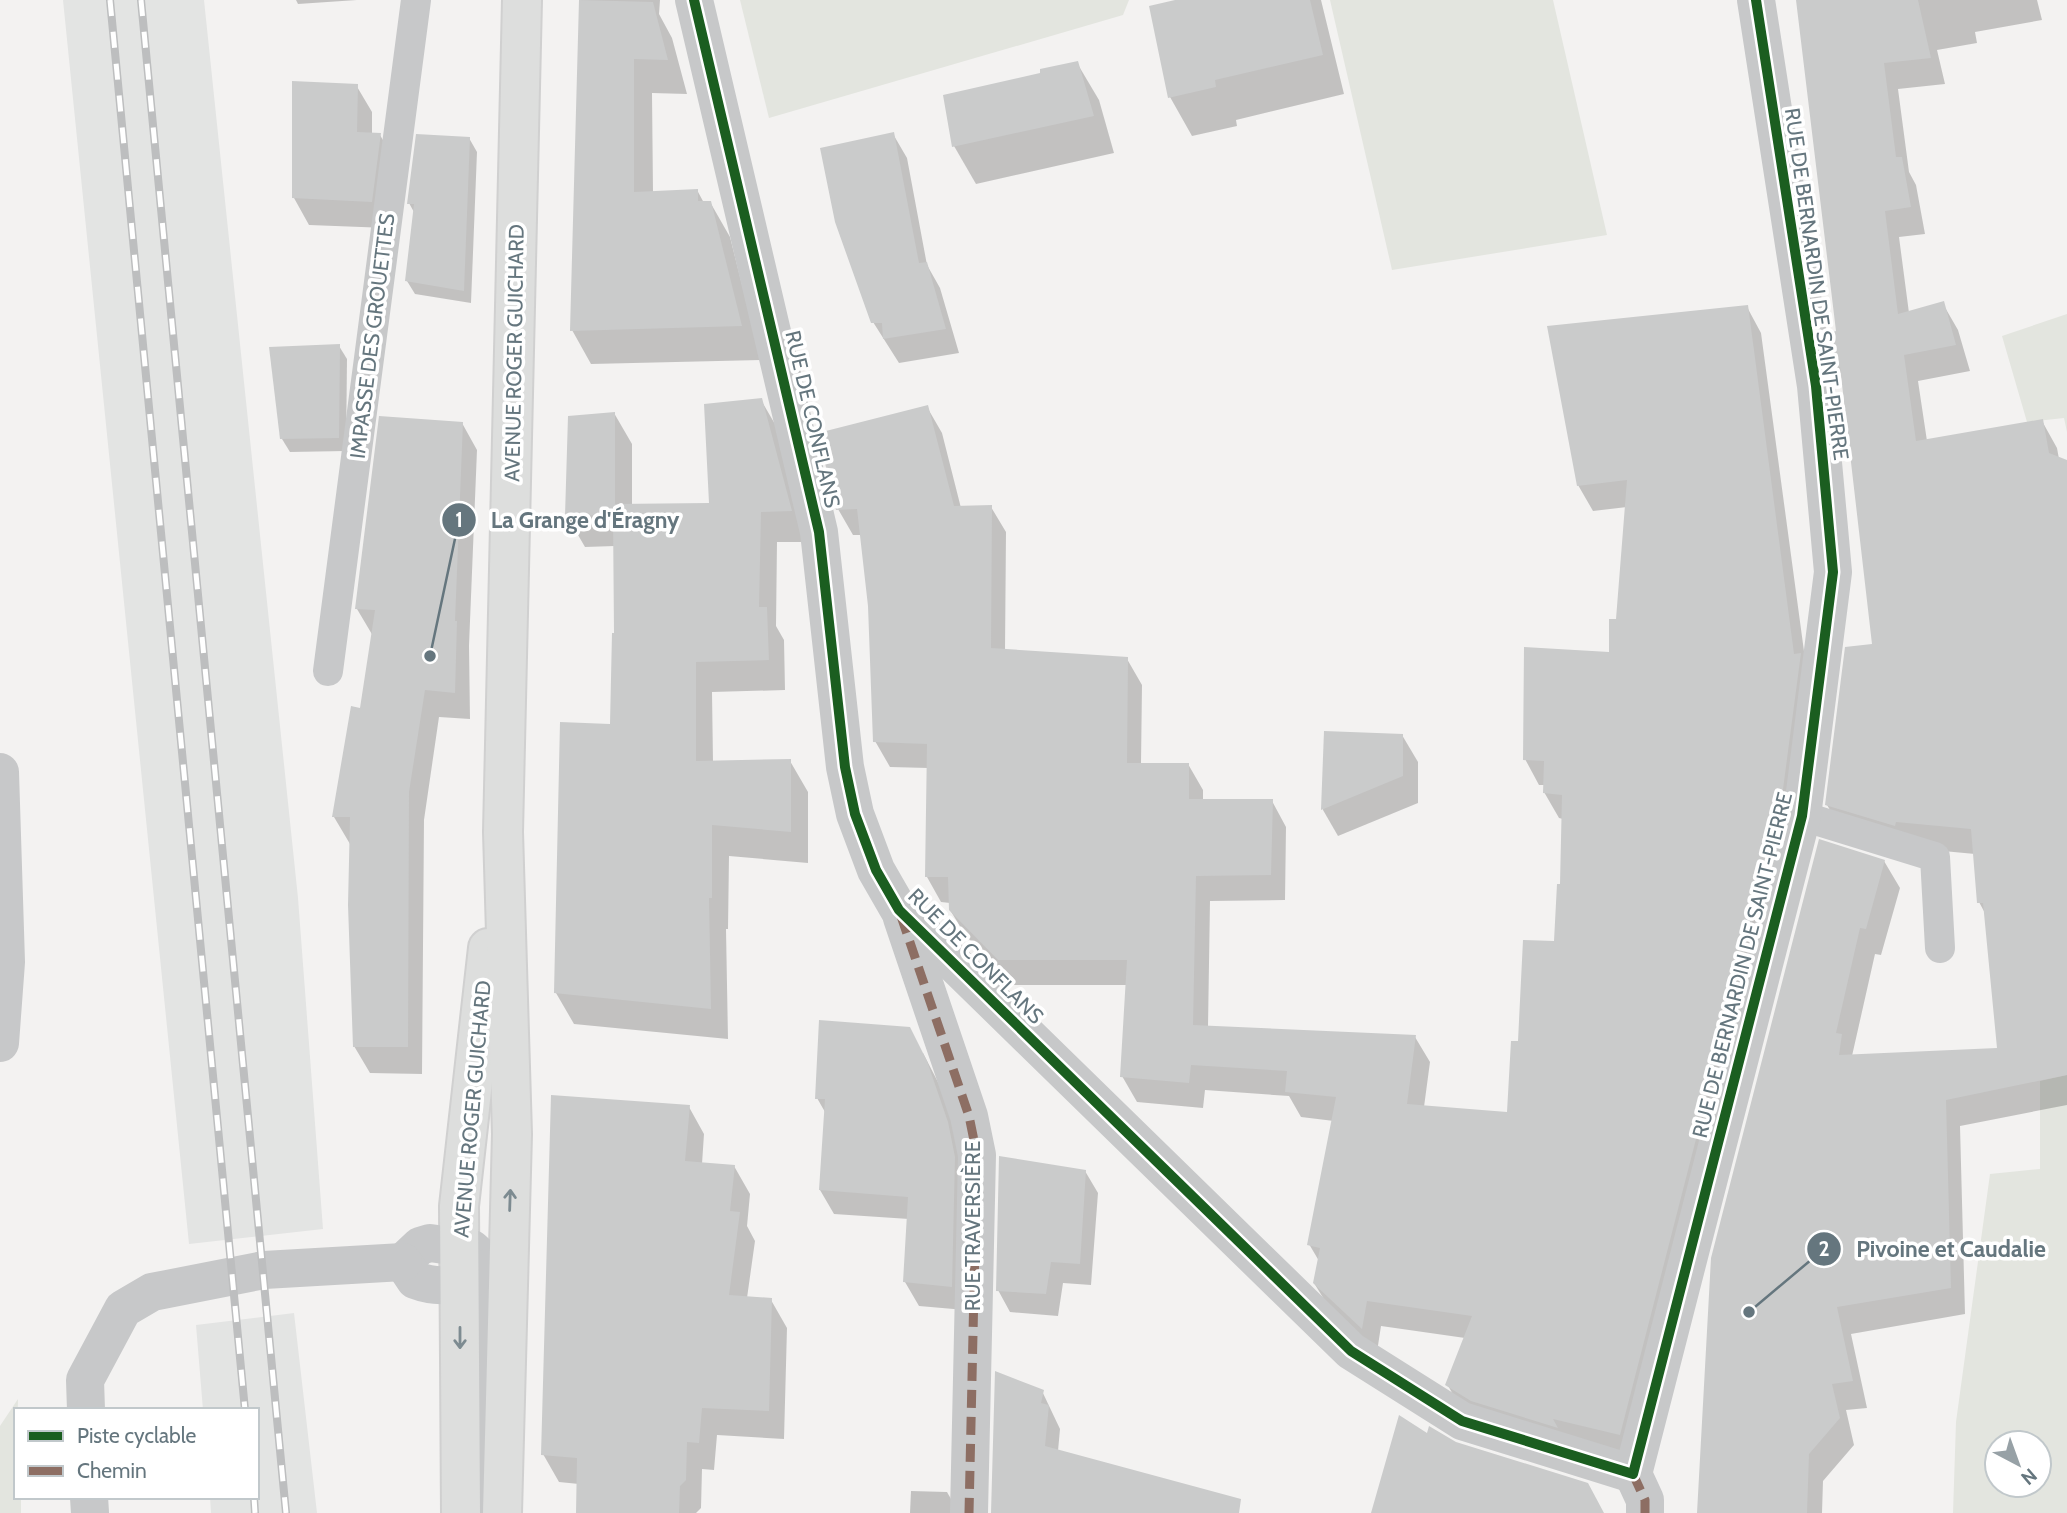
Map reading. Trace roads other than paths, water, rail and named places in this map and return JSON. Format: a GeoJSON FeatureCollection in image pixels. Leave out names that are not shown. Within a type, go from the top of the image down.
{"type":"FeatureCollection","features":[{"type":"Feature","properties":{"kind":"main road","name":"AVENUE ROGER GUICHARD"},"geometry":{"type":"LineString","coordinates":[[461,1513],[478,1262],[512,1091],[503,832],[522,0]]}},
{"type":"Feature","properties":{"kind":"main road","name":"AVENUE ROGER GUICHARD"},"geometry":{"type":"LineString","coordinates":[[502,1513],[478,1262],[459,1206],[471,1079],[503,832]]}},
{"type":"Feature","properties":{"kind":"street","name":"RUE DE CONFLANS"},"geometry":{"type":"LineString","coordinates":[[694,0],[819,531],[845,767],[853,802],[876,870],[899,909],[1352,1351],[1462,1420],[1633,1474]]}},
{"type":"Feature","properties":{"kind":"street","name":"RUE DE BERNARDIN DE SAINT-PIERRE"},"geometry":{"type":"LineString","coordinates":[[1633,1474],[1802,816],[1833,572],[1816,386],[1756,0]]}},
{"type":"Feature","properties":{"kind":"street"},"geometry":{"type":"LineString","coordinates":[[0,772],[6,962],[1,1021]]}},
{"type":"Feature","properties":{"kind":"street","name":"RUE TRAVERSIÈRE"},"geometry":{"type":"LineString","coordinates":[[899,909],[969,1116],[976,1155],[969,1513]]}},
{"type":"Feature","properties":{"kind":"street"},"geometry":{"type":"LineString","coordinates":[[86,1408],[85,1380],[123,1309],[152,1292],[264,1270],[403,1262],[420,1246],[430,1244],[478,1262],[483,1458],[494,1513]]}},
{"type":"Feature","properties":{"kind":"street"},"geometry":{"type":"LineString","coordinates":[[1633,1474],[1645,1500],[1645,1513]]}},
{"type":"Feature","properties":{"kind":"lane","name":"IMPASSE DES GROUETTES"},"geometry":{"type":"LineString","coordinates":[[328,671],[416,0]]}},
{"type":"Feature","properties":{"kind":"lane","name":"RUE DE BERNARDIN DE SAINT-PIERRE"},"geometry":{"type":"LineString","coordinates":[[1802,816],[1935,857],[1940,948]]}},
{"type":"Feature","properties":{"kind":"railway"},"geometry":{"type":"LineString","coordinates":[[110,0],[245,1408]]}},
{"type":"Feature","properties":{"kind":"railway"},"geometry":{"type":"LineString","coordinates":[[141,0],[286,1513]]}},
{"type":"Feature","properties":{"kind":"railway"},"geometry":{"type":"LineString","coordinates":[[254,1499],[255,1513]]}},
{"type":"Feature","properties":{"kind":"place","name":"La Grange d'Éragny"},"geometry":{"type":"Point","coordinates":[430,656]}},
{"type":"Feature","properties":{"kind":"place","name":"Pivoine et Caudalie"},"geometry":{"type":"Point","coordinates":[1749,1312]}}]}
